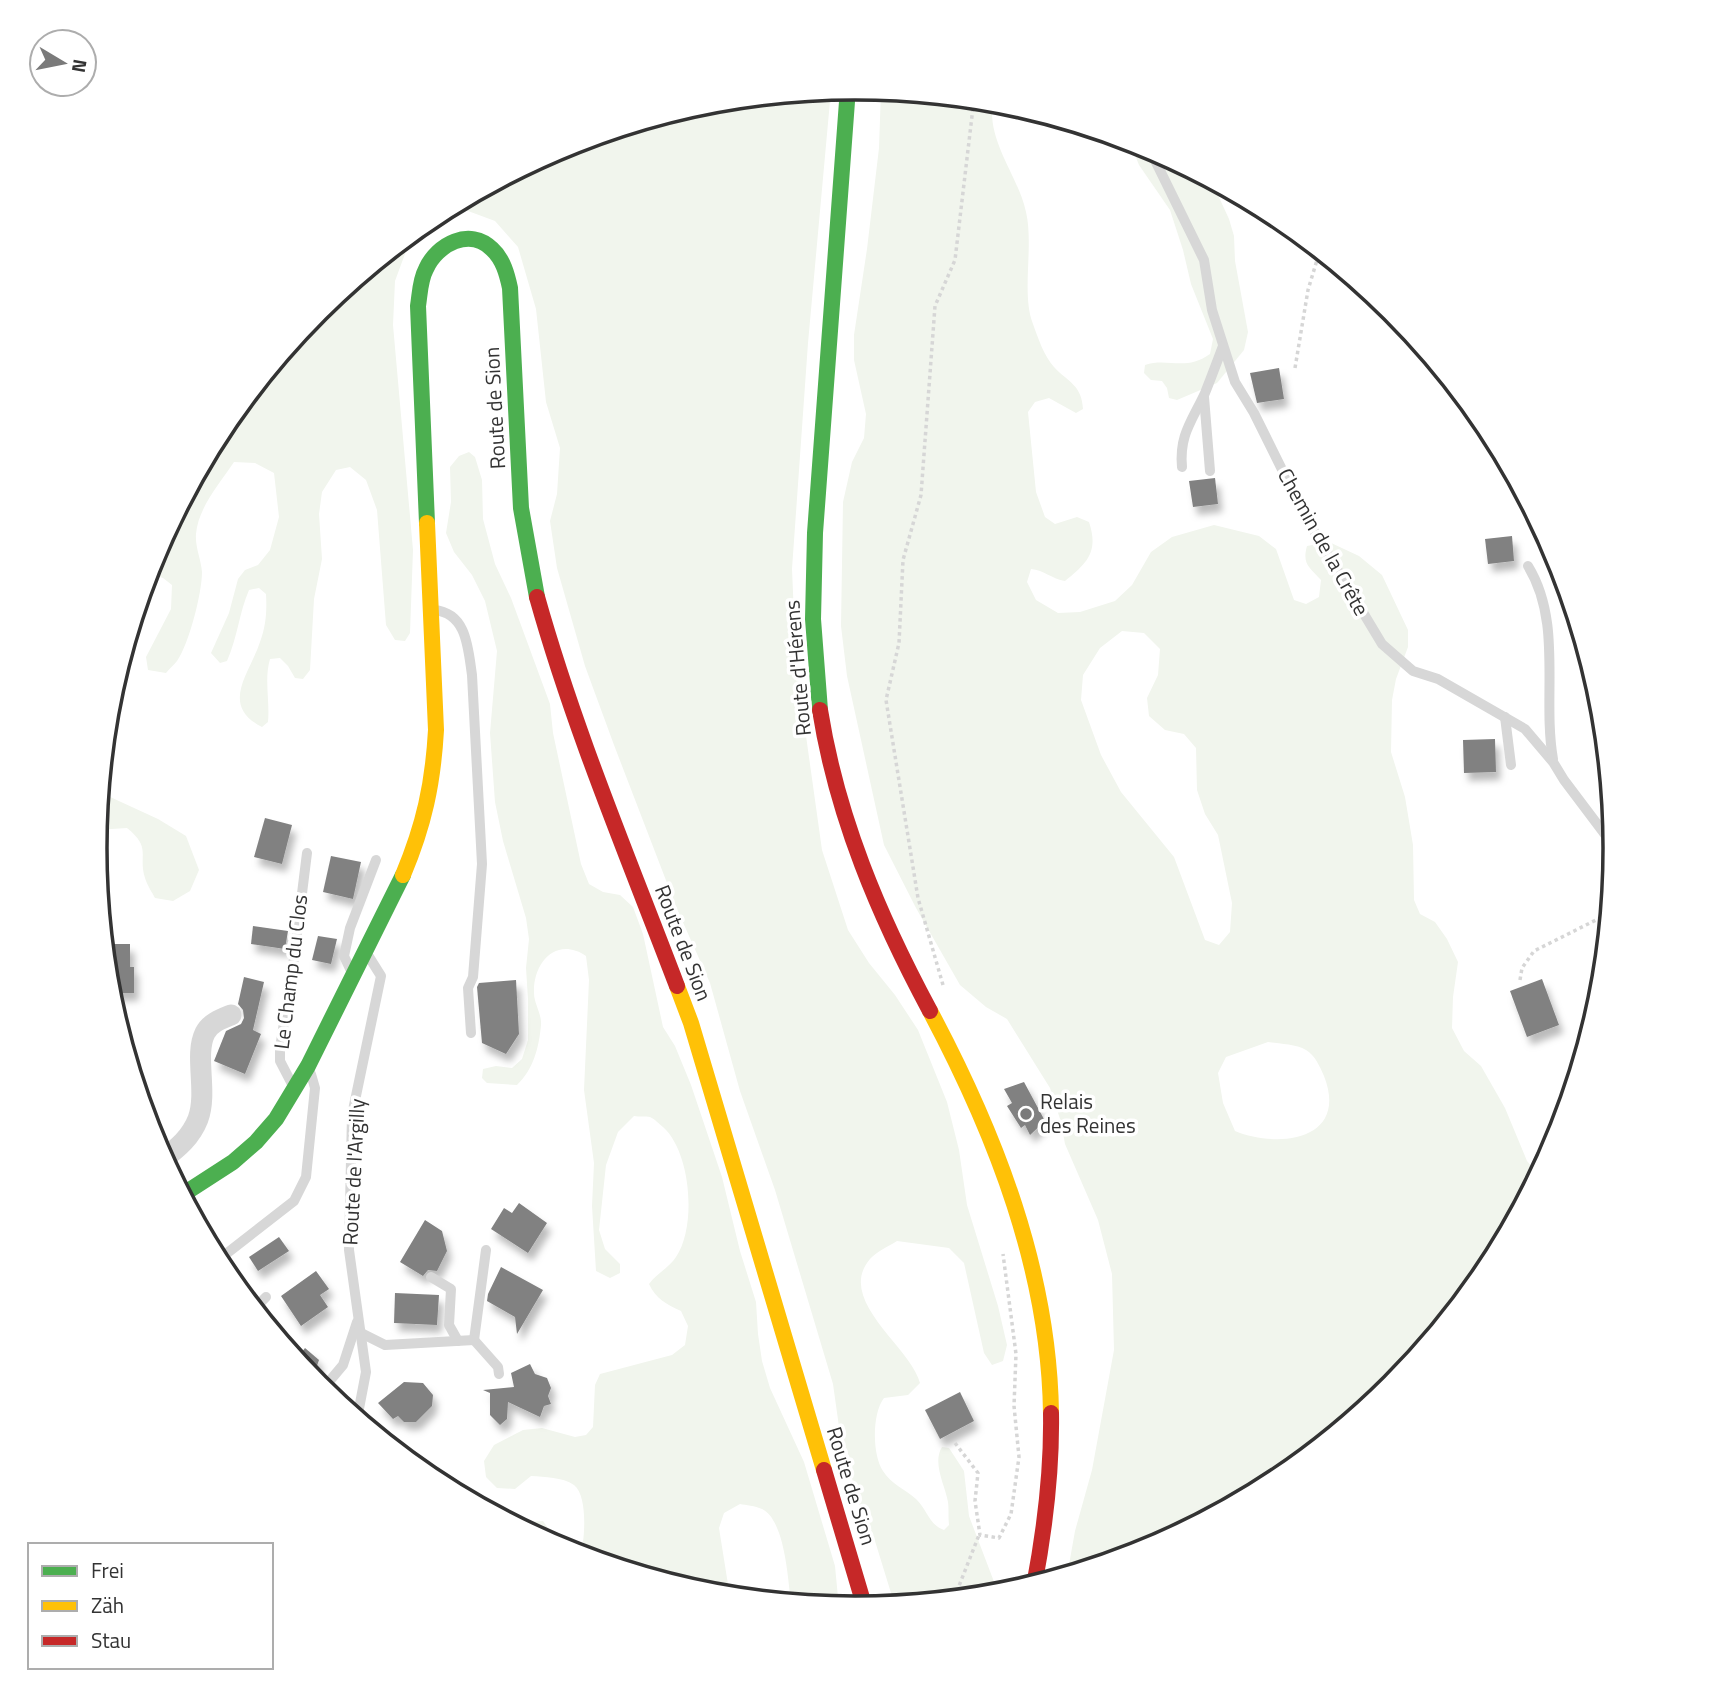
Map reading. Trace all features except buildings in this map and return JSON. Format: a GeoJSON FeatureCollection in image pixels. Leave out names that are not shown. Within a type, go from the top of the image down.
{"type":"FeatureCollection","features":[{"type":"Feature","properties":{"kind":"main road","name":"Route d'Hérens"},"geometry":{"type":"LineString","coordinates":[[847,100],[814,547],[814,649],[819,708],[838,796],[860,860],[899,952],[967,1084],[1017,1207],[1040,1296],[1051,1391],[1051,1473],[1037,1575]]}},
{"type":"Feature","properties":{"kind":"main road","name":"Route de Sion"},"geometry":{"type":"LineString","coordinates":[[190,1191],[207,1182],[255,1143],[275,1119],[309,1064],[409,859],[424,820],[430,794],[436,730],[418,306],[426,266],[439,248],[459,239],[473,239],[493,250],[508,279],[521,508],[535,588],[552,649],[597,777],[691,1023],[862,1597]]}},
{"type":"Feature","properties":{"kind":"street"},"geometry":{"type":"LineString","coordinates":[[171,1152],[186,1139],[198,1118],[203,1097],[202,1051],[205,1032],[215,1022],[231,1015]]}},
{"type":"Feature","properties":{"kind":"lane","name":"Chemin de la Crête"},"geometry":{"type":"LineString","coordinates":[[1156,163],[1204,260],[1212,310],[1235,382],[1254,413],[1305,516],[1382,644],[1413,671],[1438,680],[1525,729],[1553,762],[1604,833]]}},
{"type":"Feature","properties":{"kind":"lane"},"geometry":{"type":"LineString","coordinates":[[1182,467],[1183,436],[1204,394],[1223,346]]}},
{"type":"Feature","properties":{"kind":"lane"},"geometry":{"type":"LineString","coordinates":[[1204,394],[1210,471]]}},
{"type":"Feature","properties":{"kind":"lane"},"geometry":{"type":"LineString","coordinates":[[1528,566],[1538,582],[1546,609],[1550,664],[1548,732],[1553,762]]}},
{"type":"Feature","properties":{"kind":"lane"},"geometry":{"type":"LineString","coordinates":[[431,610],[449,613],[460,625],[468,649],[472,675],[482,864],[473,977],[468,988],[471,1033]]}},
{"type":"Feature","properties":{"kind":"lane"},"geometry":{"type":"LineString","coordinates":[[1505,717],[1511,765]]}},
{"type":"Feature","properties":{"kind":"lane","name":"Le Champ du Clos"},"geometry":{"type":"LineString","coordinates":[[294,1088],[280,1061],[279,1048],[293,966],[307,853]]}},
{"type":"Feature","properties":{"kind":"lane"},"geometry":{"type":"LineString","coordinates":[[352,974],[344,956],[350,928],[376,860]]}},
{"type":"Feature","properties":{"kind":"lane","name":"Route de l'Argilly"},"geometry":{"type":"LineString","coordinates":[[359,1408],[366,1372],[349,1250],[352,1115],[381,976],[365,950]]}},
{"type":"Feature","properties":{"kind":"lane"},"geometry":{"type":"LineString","coordinates":[[226,1254],[294,1201],[306,1177],[315,1088],[309,1064]]}},
{"type":"Feature","properties":{"kind":"lane"},"geometry":{"type":"LineString","coordinates":[[486,1250],[474,1340],[498,1367],[499,1374]]}},
{"type":"Feature","properties":{"kind":"lane"},"geometry":{"type":"LineString","coordinates":[[431,1277],[452,1289],[449,1325],[458,1341]]}},
{"type":"Feature","properties":{"kind":"lane"},"geometry":{"type":"LineString","coordinates":[[260,1303],[265,1297]]}},
{"type":"Feature","properties":{"kind":"lane","name":"Route de l'Argilly"},"geometry":{"type":"LineString","coordinates":[[329,1381],[343,1365],[358,1316]]}},
{"type":"Feature","properties":{"kind":"lane"},"geometry":{"type":"LineString","coordinates":[[361,1333],[385,1345],[474,1340]]}},
{"type":"Feature","properties":{"kind":"path"},"geometry":{"type":"LineString","coordinates":[[944,995],[918,898],[886,700],[899,643],[903,561],[921,495],[934,306],[955,260],[973,109]]}},
{"type":"Feature","properties":{"kind":"path"},"geometry":{"type":"LineString","coordinates":[[1295,368],[1308,290],[1317,259]]}},
{"type":"Feature","properties":{"kind":"path"},"geometry":{"type":"LineString","coordinates":[[1520,980],[1522,968],[1534,951],[1601,918]]}},
{"type":"Feature","properties":{"kind":"path"},"geometry":{"type":"LineString","coordinates":[[980,1535],[999,1538],[1011,1514],[1018,1457],[1014,1406],[1016,1354],[1002,1248]]}},
{"type":"Feature","properties":{"kind":"path"},"geometry":{"type":"LineString","coordinates":[[955,1443],[978,1473],[975,1501],[980,1535],[960,1590]]}},
{"type":"Feature","properties":{"kind":"shaded area"},"geometry":{"type":"Polygon","coordinates":[[[830,101],[808,343],[792,569],[801,700],[822,850],[848,930],[918,1030],[947,1102],[959,1150],[967,1205],[1007,1345],[1003,1361],[992,1365],[984,1353],[964,1263],[949,1248],[897,1241],[879,1252],[870,1259],[862,1275],[862,1291],[868,1307],[914,1369],[920,1383],[908,1395],[884,1398],[877,1413],[875,1445],[883,1471],[916,1499],[931,1521],[944,1530],[949,1525],[948,1505],[938,1460],[942,1447],[949,1448],[964,1471],[969,1516],[995,1584],[892,1596],[875,1541],[862,1515],[840,1434],[833,1384],[775,1190],[740,1091],[710,983],[677,909],[614,745],[585,666],[557,568],[550,521],[557,494],[560,448],[546,402],[536,309],[518,247],[495,221],[465,210],[524,177],[615,139],[709,114],[758,106],[830,101]]]}},
{"type":"Feature","properties":{"kind":"shaded area"},"geometry":{"type":"Polygon","coordinates":[[[881,101],[953,106],[992,112],[998,144],[1026,212],[1029,240],[1028,299],[1033,324],[1050,363],[1077,389],[1083,409],[1076,413],[1049,398],[1035,402],[1028,412],[1036,492],[1045,517],[1055,524],[1077,517],[1089,522],[1093,541],[1085,562],[1065,581],[1031,569],[1027,582],[1036,600],[1058,613],[1080,612],[1115,601],[1132,585],[1151,552],[1172,537],[1214,525],[1259,536],[1276,549],[1294,600],[1306,604],[1319,597],[1321,580],[1306,561],[1307,546],[1329,542],[1359,556],[1382,575],[1408,630],[1408,647],[1396,679],[1392,700],[1391,752],[1405,797],[1413,845],[1414,900],[1420,914],[1435,922],[1458,962],[1452,1028],[1464,1051],[1481,1066],[1505,1108],[1527,1161],[1532,1168],[1504,1223],[1450,1304],[1385,1378],[1349,1411],[1311,1443],[1230,1497],[1142,1540],[1069,1566],[1075,1531],[1092,1470],[1114,1350],[1112,1274],[1098,1220],[1065,1144],[1050,1088],[1007,1019],[986,1007],[960,985],[884,845],[847,676],[841,626],[843,502],[852,462],[864,438],[866,414],[854,360],[854,335],[879,148],[881,101]],[[1122,631],[1100,648],[1083,675],[1081,700],[1101,755],[1121,792],[1174,857],[1205,940],[1219,945],[1230,932],[1232,903],[1218,835],[1205,814],[1197,790],[1196,748],[1184,734],[1165,730],[1149,716],[1147,698],[1158,675],[1160,649],[1144,633],[1122,631]],[[1268,1042],[1226,1057],[1218,1073],[1223,1103],[1235,1131],[1271,1139],[1289,1138],[1305,1134],[1318,1126],[1327,1114],[1329,1097],[1319,1065],[1309,1052],[1292,1045],[1268,1042]]]}},
{"type":"Feature","properties":{"kind":"shaded area"},"geometry":{"type":"Polygon","coordinates":[[[1135,154],[1217,193],[1234,236],[1235,261],[1248,332],[1244,350],[1217,383],[1177,400],[1169,398],[1162,381],[1151,380],[1144,373],[1145,365],[1161,362],[1185,363],[1201,359],[1210,354],[1213,339],[1191,284],[1170,210],[1139,165],[1135,154]]]}},
{"type":"Feature","properties":{"kind":"shaded area"},"geometry":{"type":"Polygon","coordinates":[[[407,249],[395,281],[393,325],[413,550],[410,633],[405,641],[395,640],[386,625],[377,510],[366,480],[350,467],[336,470],[322,492],[319,514],[322,559],[314,599],[310,670],[303,679],[295,678],[280,658],[270,659],[267,675],[268,722],[262,727],[249,718],[242,709],[240,699],[241,688],[265,624],[266,594],[259,588],[249,590],[227,661],[220,663],[211,653],[229,613],[238,579],[245,570],[258,565],[270,550],[279,517],[274,473],[255,463],[234,462],[205,505],[196,534],[202,572],[197,605],[182,653],[166,673],[148,670],[146,657],[171,609],[172,585],[158,576],[184,517],[207,474],[261,393],[326,319],[407,249]]]}},
{"type":"Feature","properties":{"kind":"shaded area"},"geometry":{"type":"Polygon","coordinates":[[[469,452],[475,457],[482,480],[483,519],[495,564],[511,598],[550,704],[553,733],[581,864],[589,884],[603,892],[620,895],[633,907],[643,934],[663,1027],[675,1046],[691,1085],[722,1177],[756,1302],[762,1361],[770,1388],[804,1462],[835,1566],[838,1597],[790,1594],[787,1566],[776,1525],[762,1509],[740,1504],[724,1513],[719,1528],[728,1586],[662,1572],[582,1545],[583,1505],[578,1490],[569,1482],[531,1476],[515,1489],[497,1488],[486,1477],[484,1461],[494,1445],[523,1430],[542,1428],[575,1437],[586,1435],[593,1427],[595,1385],[600,1374],[672,1355],[685,1345],[688,1326],[681,1311],[662,1300],[649,1284],[676,1257],[683,1244],[687,1227],[688,1190],[680,1154],[672,1138],[652,1118],[634,1116],[618,1132],[606,1165],[599,1230],[605,1249],[620,1264],[620,1273],[610,1278],[596,1271],[592,1206],[594,1163],[584,1090],[589,980],[586,956],[565,949],[556,951],[548,956],[537,972],[534,993],[541,1021],[540,1034],[534,1058],[523,1079],[517,1085],[487,1083],[482,1078],[483,1069],[496,1066],[512,1068],[522,1059],[528,1040],[526,968],[529,939],[526,918],[503,841],[495,802],[490,733],[497,651],[485,601],[472,575],[454,552],[446,533],[451,502],[450,467],[459,456],[469,452]]]}},
{"type":"Feature","properties":{"kind":"shaded area"},"geometry":{"type":"Polygon","coordinates":[[[108,796],[158,819],[186,836],[199,870],[190,891],[173,901],[155,898],[145,878],[142,847],[127,828],[107,829],[108,796]]]}},
{"type":"Feature","properties":{"kind":"shaded area"},"geometry":{"type":"Polygon","coordinates":[[[543,1521],[551,1532],[529,1522],[529,1522],[543,1521]]]}},
{"type":"Feature","properties":{"kind":"traffic: fast"},"geometry":{"type":"LineString","coordinates":[[820,710],[813,619],[815,533],[847,100]]}},
{"type":"Feature","properties":{"kind":"traffic: fast"},"geometry":{"type":"LineString","coordinates":[[427,523],[418,306],[420,287],[426,269],[438,252],[455,241],[474,239],[492,249],[499,257],[510,288],[521,508],[537,597]]}},
{"type":"Feature","properties":{"kind":"traffic: fast"},"geometry":{"type":"LineString","coordinates":[[189,1190],[233,1162],[256,1142],[276,1119],[308,1066],[403,875]]}},
{"type":"Feature","properties":{"kind":"traffic: slow"},"geometry":{"type":"LineString","coordinates":[[403,875],[417,839],[426,804],[433,768],[436,730],[427,523]]}},
{"type":"Feature","properties":{"kind":"traffic: slow"},"geometry":{"type":"LineString","coordinates":[[677,986],[691,1023],[824,1470]]}},
{"type":"Feature","properties":{"kind":"traffic: slow"},"geometry":{"type":"LineString","coordinates":[[930,1011],[976,1106],[1014,1205],[1041,1308],[1051,1413]]}},
{"type":"Feature","properties":{"kind":"traffic: jam"},"geometry":{"type":"LineString","coordinates":[[537,597],[585,744],[677,986]]}},
{"type":"Feature","properties":{"kind":"traffic: jam"},"geometry":{"type":"LineString","coordinates":[[820,710],[837,789],[862,865],[894,939],[930,1011]]}},
{"type":"Feature","properties":{"kind":"traffic: jam"},"geometry":{"type":"LineString","coordinates":[[1036,1575],[1047,1500],[1051,1413]]}},
{"type":"Feature","properties":{"kind":"traffic: jam"},"geometry":{"type":"LineString","coordinates":[[824,1470],[862,1597]]}},
{"type":"Feature","properties":{"kind":"place","name":"Relais des Reines"},"geometry":{"type":"Point","coordinates":[1026,1114]}}]}
